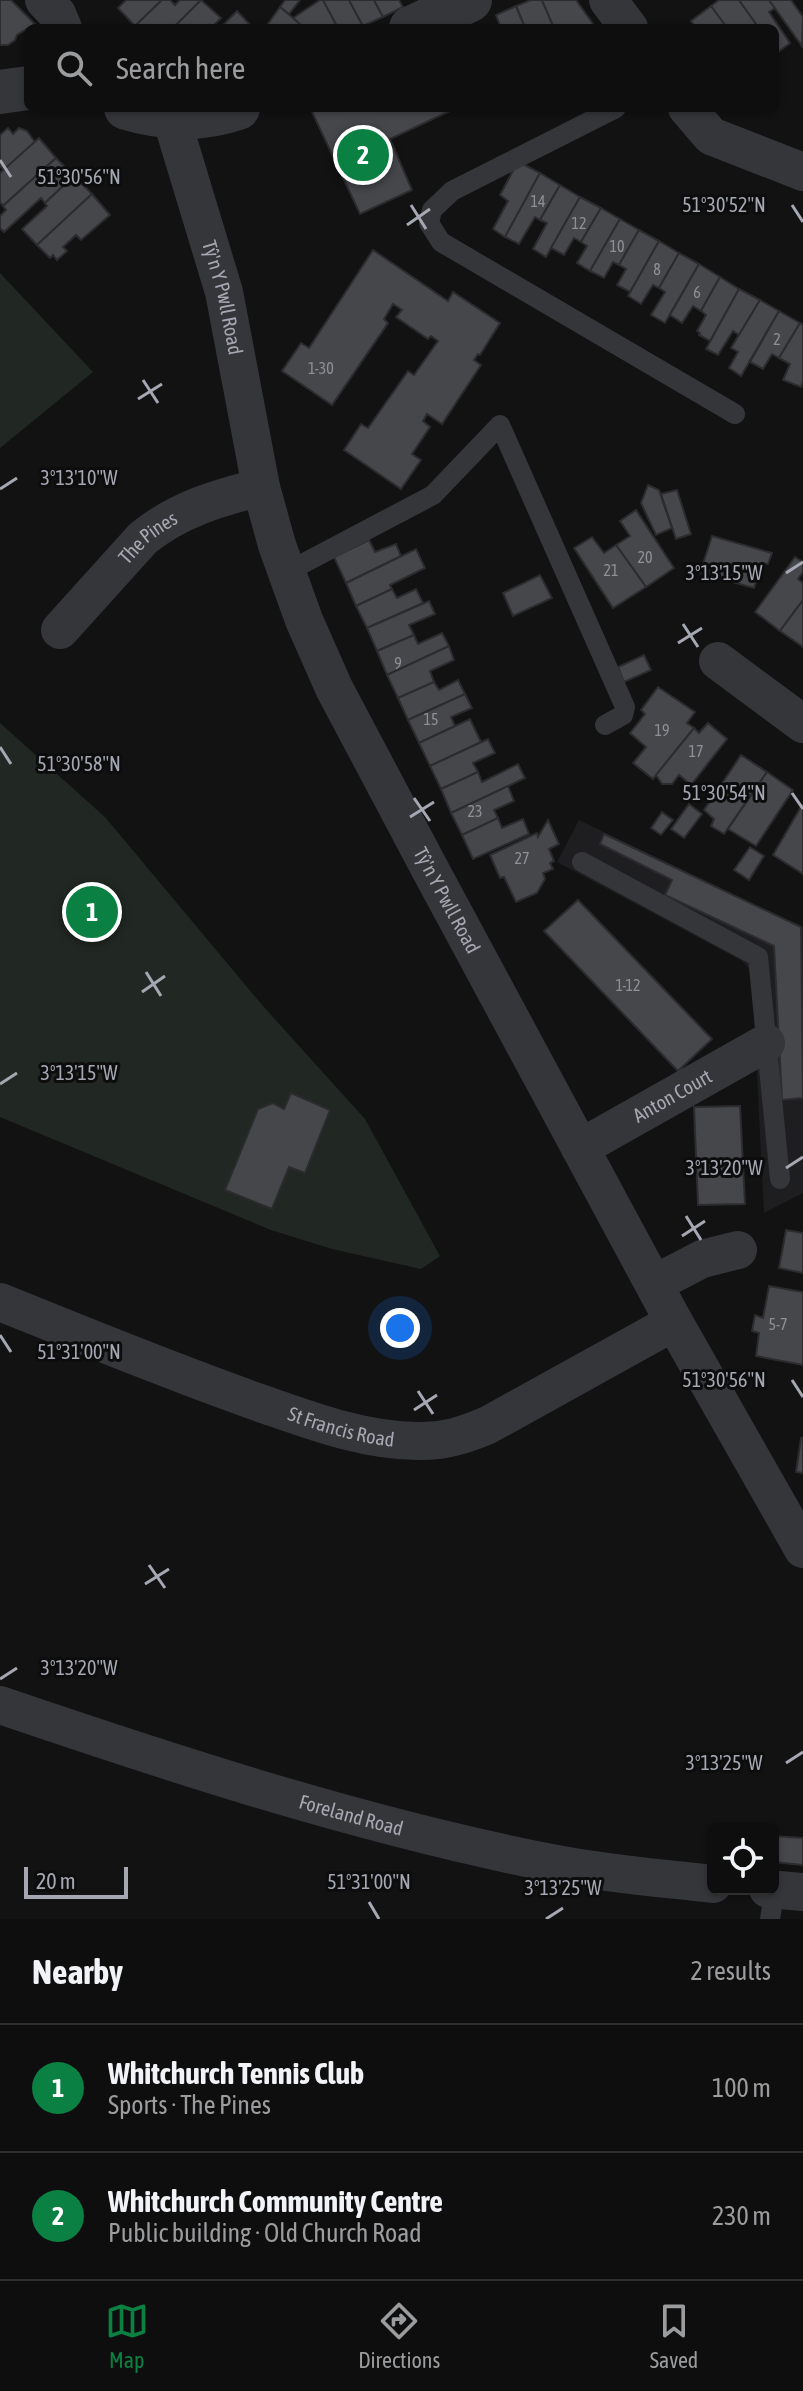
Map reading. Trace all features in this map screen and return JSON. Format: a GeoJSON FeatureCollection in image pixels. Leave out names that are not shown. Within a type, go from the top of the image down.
{"type":"FeatureCollection","features":[{"type":"Feature","properties":{"kind":"street"},"geometry":{"type":"LineString","coordinates":[[44,0],[61,24]]}},
{"type":"Feature","properties":{"kind":"street"},"geometry":{"type":"LineString","coordinates":[[419,24],[470,0]]}},
{"type":"Feature","properties":{"kind":"street"},"geometry":{"type":"LineString","coordinates":[[608,0],[626,24]]}},
{"type":"Feature","properties":{"kind":"street"},"geometry":{"type":"LineString","coordinates":[[0,92],[24,89]]}},
{"type":"Feature","properties":{"kind":"street"},"geometry":{"type":"LineString","coordinates":[[146,112],[171,117],[224,112]]}},
{"type":"Feature","properties":{"kind":"street"},"geometry":{"type":"LineString","coordinates":[[690,112],[711,136],[803,172]]}},
{"type":"Feature","properties":{"kind":"street","name":"Tŷ'n Y Pwll Road"},"geometry":{"type":"LineString","coordinates":[[171,117],[223,291],[261,487],[304,620],[334,688],[674,1322],[803,1549]]}},
{"type":"Feature","properties":{"kind":"street","name":"The Pines"},"geometry":{"type":"LineString","coordinates":[[60,630],[143,538],[157,527],[201,503],[261,487]]}},
{"type":"Feature","properties":{"kind":"street"},"geometry":{"type":"LineString","coordinates":[[718,661],[803,724]]}},
{"type":"Feature","properties":{"kind":"street","name":"Anton Court"},"geometry":{"type":"LineString","coordinates":[[580,1148],[766,1043]]}},
{"type":"Feature","properties":{"kind":"street"},"geometry":{"type":"LineString","coordinates":[[654,1284],[702,1259],[738,1250]]}},
{"type":"Feature","properties":{"kind":"street","name":"St Francis Road"},"geometry":{"type":"LineString","coordinates":[[0,1302],[302,1417],[367,1435],[416,1441],[441,1441],[488,1425],[674,1322]]}},
{"type":"Feature","properties":{"kind":"street","name":"Foreland Road"},"geometry":{"type":"LineString","coordinates":[[0,1705],[237,1782],[388,1825],[557,1864],[707,1883]]}},
{"type":"Feature","properties":{"kind":"lane"},"geometry":{"type":"LineString","coordinates":[[608,112],[452,191],[432,210],[429,223],[441,242],[735,414]]}},
{"type":"Feature","properties":{"kind":"lane"},"geometry":{"type":"LineString","coordinates":[[287,572],[433,495],[500,425],[625,707],[623,715],[605,725]]}},
{"type":"Feature","properties":{"kind":"lane"},"geometry":{"type":"LineString","coordinates":[[582,862],[758,957],[780,1179]]}},
{"type":"Feature","properties":{"kind":"shaded area"},"geometry":{"type":"Polygon","coordinates":[[[0,273],[93,372],[0,448],[0,273]]]}},
{"type":"Feature","properties":{"kind":"shaded area"},"geometry":{"type":"Polygon","coordinates":[[[0,723],[105,817],[263,1006],[365,1119],[440,1256],[421,1269],[332,1249],[271,1230],[0,1117],[0,723]]]}},
{"type":"Feature","properties":{"kind":"shaded area"},"geometry":{"type":"Polygon","coordinates":[[[579,820],[803,928],[803,1193],[764,1213],[752,973],[742,961],[557,862],[579,820]]]}},
{"type":"Feature","properties":{"kind":"building"},"geometry":{"type":"Polygon","coordinates":[[[0,0],[11,0],[35,24],[24,24],[24,31],[15,40],[8,45],[0,45],[0,0]]]}},
{"type":"Feature","properties":{"kind":"building"},"geometry":{"type":"Polygon","coordinates":[[[126,0],[162,0],[137,24],[133,24],[118,8],[126,0]]]}},
{"type":"Feature","properties":{"kind":"building"},"geometry":{"type":"Polygon","coordinates":[[[162,0],[170,0],[175,5],[180,0],[201,0],[177,24],[137,24],[162,0]]]}},
{"type":"Feature","properties":{"kind":"building"},"geometry":{"type":"Polygon","coordinates":[[[201,0],[221,18],[215,24],[177,24],[201,0]]]}},
{"type":"Feature","properties":{"kind":"building"},"geometry":{"type":"Polygon","coordinates":[[[285,0],[300,0],[289,14],[280,7],[285,0]]]}},
{"type":"Feature","properties":{"kind":"building"},"geometry":{"type":"Polygon","coordinates":[[[323,0],[336,24],[300,24],[293,18],[323,0]]]}},
{"type":"Feature","properties":{"kind":"building"},"geometry":{"type":"Polygon","coordinates":[[[323,0],[349,0],[362,24],[336,24],[323,0]]]}},
{"type":"Feature","properties":{"kind":"building"},"geometry":{"type":"Polygon","coordinates":[[[349,0],[374,0],[383,17],[362,24],[349,0]]]}},
{"type":"Feature","properties":{"kind":"building"},"geometry":{"type":"Polygon","coordinates":[[[374,0],[399,0],[403,7],[383,17],[374,0]]]}},
{"type":"Feature","properties":{"kind":"building"},"geometry":{"type":"Polygon","coordinates":[[[531,0],[542,0],[552,24],[523,24],[516,6],[531,0]]]}},
{"type":"Feature","properties":{"kind":"building"},"geometry":{"type":"Polygon","coordinates":[[[542,0],[576,0],[593,24],[552,24],[542,0]]]}},
{"type":"Feature","properties":{"kind":"building"},"geometry":{"type":"Polygon","coordinates":[[[719,0],[739,0],[756,24],[724,24],[711,6],[719,0]]]}},
{"type":"Feature","properties":{"kind":"building"},"geometry":{"type":"Polygon","coordinates":[[[739,0],[769,0],[775,8],[769,12],[777,24],[756,24],[739,0]]]}},
{"type":"Feature","properties":{"kind":"building"},"geometry":{"type":"Polygon","coordinates":[[[769,0],[791,0],[803,17],[802,46],[769,0]]]}},
{"type":"Feature","properties":{"kind":"building"},"geometry":{"type":"Polygon","coordinates":[[[516,6],[523,24],[499,24],[496,15],[516,6]]]}},
{"type":"Feature","properties":{"kind":"building"},"geometry":{"type":"Polygon","coordinates":[[[711,6],[724,24],[693,24],[691,21],[711,6]]]}},
{"type":"Feature","properties":{"kind":"building"},"geometry":{"type":"Polygon","coordinates":[[[280,7],[300,24],[268,24],[280,7]]]}},
{"type":"Feature","properties":{"kind":"building"},"geometry":{"type":"Polygon","coordinates":[[[237,11],[249,24],[224,24],[237,11]]]}},
{"type":"Feature","properties":{"kind":"building"},"geometry":{"type":"Polygon","coordinates":[[[779,27],[790,43],[779,51],[779,27]]]}},
{"type":"Feature","properties":{"kind":"building"},"geometry":{"type":"Polygon","coordinates":[[[312,112],[448,112],[390,139],[412,190],[360,214],[312,112]]]}},
{"type":"Feature","properties":{"kind":"building"},"geometry":{"type":"Polygon","coordinates":[[[8,128],[13,134],[19,128],[27,131],[35,142],[4,170],[0,166],[0,135],[8,128]]]}},
{"type":"Feature","properties":{"kind":"building"},"geometry":{"type":"Polygon","coordinates":[[[39,138],[56,158],[3,206],[0,202],[0,173],[39,138]]]}},
{"type":"Feature","properties":{"kind":"building"},"geometry":{"type":"Polygon","coordinates":[[[56,158],[74,176],[45,203],[41,198],[4,232],[0,228],[0,216],[6,210],[3,206],[56,158]]]}},
{"type":"Feature","properties":{"kind":"building"},"geometry":{"type":"Polygon","coordinates":[[[521,163],[540,173],[505,237],[493,229],[508,201],[500,195],[515,167],[521,163]]]}},
{"type":"Feature","properties":{"kind":"building"},"geometry":{"type":"Polygon","coordinates":[[[540,173],[560,185],[540,220],[535,217],[519,244],[505,237],[540,173]]]}},
{"type":"Feature","properties":{"kind":"building"},"geometry":{"type":"Polygon","coordinates":[[[74,176],[92,194],[37,245],[22,229],[74,176]]]}},
{"type":"Feature","properties":{"kind":"building"},"geometry":{"type":"Polygon","coordinates":[[[560,185],[580,197],[546,257],[533,249],[547,223],[540,220],[560,185]]]}},
{"type":"Feature","properties":{"kind":"building"},"geometry":{"type":"Polygon","coordinates":[[[92,194],[110,215],[81,240],[76,235],[63,247],[67,251],[57,260],[53,255],[50,258],[37,245],[92,194]]]}},
{"type":"Feature","properties":{"kind":"building"},"geometry":{"type":"Polygon","coordinates":[[[580,197],[601,208],[581,242],[574,238],[564,255],[551,248],[580,197]]]}},
{"type":"Feature","properties":{"kind":"building"},"geometry":{"type":"Polygon","coordinates":[[[601,208],[620,219],[590,271],[577,263],[587,246],[581,242],[601,208]]]}},
{"type":"Feature","properties":{"kind":"building"},"geometry":{"type":"Polygon","coordinates":[[[620,219],[639,230],[619,265],[613,262],[604,278],[590,271],[620,219]]]}},
{"type":"Feature","properties":{"kind":"building"},"geometry":{"type":"Polygon","coordinates":[[[639,230],[659,241],[630,292],[617,285],[626,269],[619,265],[639,230]]]}},
{"type":"Feature","properties":{"kind":"building"},"geometry":{"type":"Polygon","coordinates":[[[659,241],[679,253],[659,288],[653,285],[641,304],[628,296],[659,241]]]}},
{"type":"Feature","properties":{"kind":"building"},"geometry":{"type":"Polygon","coordinates":[[[373,250],[448,301],[453,292],[500,323],[474,360],[481,365],[442,424],[427,414],[423,421],[430,427],[412,454],[421,460],[401,489],[344,450],[361,424],[368,428],[408,371],[414,375],[438,341],[431,336],[428,339],[396,317],[402,310],[393,304],[384,319],[388,323],[332,405],[282,371],[301,343],[309,348],[373,250]]]}},
{"type":"Feature","properties":{"kind":"building"},"geometry":{"type":"Polygon","coordinates":[[[679,253],[699,264],[665,323],[651,315],[665,292],[659,288],[679,253]]]}},
{"type":"Feature","properties":{"kind":"building"},"geometry":{"type":"Polygon","coordinates":[[[699,264],[720,277],[701,311],[693,306],[682,323],[670,315],[699,264]]]}},
{"type":"Feature","properties":{"kind":"building"},"geometry":{"type":"Polygon","coordinates":[[[720,277],[739,289],[710,341],[697,331],[706,315],[701,311],[720,277]]]}},
{"type":"Feature","properties":{"kind":"building"},"geometry":{"type":"Polygon","coordinates":[[[739,289],[760,300],[739,335],[733,331],[718,355],[706,349],[739,289]]]}},
{"type":"Feature","properties":{"kind":"building"},"geometry":{"type":"Polygon","coordinates":[[[760,300],[779,311],[741,376],[729,368],[738,352],[731,348],[760,300]]]}},
{"type":"Feature","properties":{"kind":"building"},"geometry":{"type":"Polygon","coordinates":[[[779,311],[800,323],[779,358],[772,354],[763,369],[750,362],[779,311]]]}},
{"type":"Feature","properties":{"kind":"building"},"geometry":{"type":"Polygon","coordinates":[[[800,323],[803,325],[801,387],[783,380],[790,364],[779,358],[800,323]]]}},
{"type":"Feature","properties":{"kind":"building"},"geometry":{"type":"Polygon","coordinates":[[[648,485],[659,490],[672,528],[656,535],[641,503],[648,485]]]}},
{"type":"Feature","properties":{"kind":"building"},"geometry":{"type":"Polygon","coordinates":[[[677,490],[691,534],[676,539],[661,494],[677,490]]]}},
{"type":"Feature","properties":{"kind":"building"},"geometry":{"type":"Polygon","coordinates":[[[636,510],[674,568],[646,587],[616,545],[630,536],[620,521],[636,510]]]}},
{"type":"Feature","properties":{"kind":"building"},"geometry":{"type":"Polygon","coordinates":[[[712,536],[772,553],[768,564],[762,563],[754,588],[700,573],[712,536]]]}},
{"type":"Feature","properties":{"kind":"building"},"geometry":{"type":"Polygon","coordinates":[[[592,537],[604,553],[616,545],[646,587],[613,608],[574,548],[592,537]]]}},
{"type":"Feature","properties":{"kind":"building"},"geometry":{"type":"Polygon","coordinates":[[[369,540],[375,552],[396,544],[401,556],[346,583],[334,557],[369,540]]]}},
{"type":"Feature","properties":{"kind":"building"},"geometry":{"type":"Polygon","coordinates":[[[416,549],[425,568],[390,585],[392,589],[356,606],[346,583],[416,549]]]}},
{"type":"Feature","properties":{"kind":"building"},"geometry":{"type":"Polygon","coordinates":[[[795,557],[803,562],[803,572],[798,579],[803,583],[803,600],[780,631],[755,612],[795,557]]]}},
{"type":"Feature","properties":{"kind":"building"},"geometry":{"type":"Polygon","coordinates":[[[540,575],[552,598],[513,616],[503,593],[540,575]]]}},
{"type":"Feature","properties":{"kind":"building"},"geometry":{"type":"Polygon","coordinates":[[[392,589],[397,598],[416,589],[423,603],[367,628],[356,606],[392,589]]]}},
{"type":"Feature","properties":{"kind":"building"},"geometry":{"type":"Polygon","coordinates":[[[803,600],[803,647],[780,631],[803,600]]]}},
{"type":"Feature","properties":{"kind":"building"},"geometry":{"type":"Polygon","coordinates":[[[429,601],[435,614],[409,625],[414,635],[377,651],[367,628],[429,601]]]}},
{"type":"Feature","properties":{"kind":"building"},"geometry":{"type":"Polygon","coordinates":[[[442,633],[449,646],[387,675],[377,651],[414,635],[418,644],[442,633]]]}},
{"type":"Feature","properties":{"kind":"building"},"geometry":{"type":"Polygon","coordinates":[[[449,646],[454,660],[430,671],[434,682],[398,698],[387,675],[449,646]]]}},
{"type":"Feature","properties":{"kind":"building"},"geometry":{"type":"Polygon","coordinates":[[[644,655],[651,670],[624,682],[618,667],[644,655]]]}},
{"type":"Feature","properties":{"kind":"building"},"geometry":{"type":"Polygon","coordinates":[[[458,680],[465,694],[408,720],[398,698],[434,682],[439,690],[458,680]]]}},
{"type":"Feature","properties":{"kind":"building"},"geometry":{"type":"Polygon","coordinates":[[[658,687],[695,712],[687,723],[694,728],[653,779],[633,763],[646,747],[630,733],[645,714],[641,710],[658,687]]]}},
{"type":"Feature","properties":{"kind":"building"},"geometry":{"type":"Polygon","coordinates":[[[465,694],[472,708],[451,717],[455,726],[419,743],[408,720],[465,694]]]}},
{"type":"Feature","properties":{"kind":"building"},"geometry":{"type":"Polygon","coordinates":[[[470,719],[481,742],[430,766],[419,743],[470,719]]]}},
{"type":"Feature","properties":{"kind":"building"},"geometry":{"type":"Polygon","coordinates":[[[708,723],[727,739],[691,785],[679,775],[672,784],[662,784],[656,775],[694,728],[699,733],[708,723]]]}},
{"type":"Feature","properties":{"kind":"building"},"geometry":{"type":"Polygon","coordinates":[[[488,739],[495,753],[473,763],[478,772],[441,789],[430,766],[488,739]]]}},
{"type":"Feature","properties":{"kind":"building"},"geometry":{"type":"Polygon","coordinates":[[[741,755],[767,772],[724,834],[711,826],[714,819],[704,810],[741,755]]]}},
{"type":"Feature","properties":{"kind":"building"},"geometry":{"type":"Polygon","coordinates":[[[518,764],[525,778],[451,813],[441,789],[478,772],[482,782],[518,764]]]}},
{"type":"Feature","properties":{"kind":"building"},"geometry":{"type":"Polygon","coordinates":[[[767,772],[793,790],[756,846],[728,829],[767,772]]]}},
{"type":"Feature","properties":{"kind":"building"},"geometry":{"type":"Polygon","coordinates":[[[508,786],[514,801],[494,810],[498,818],[462,835],[451,813],[508,786]]]}},
{"type":"Feature","properties":{"kind":"building"},"geometry":{"type":"Polygon","coordinates":[[[689,804],[702,814],[684,838],[671,829],[689,804]]]}},
{"type":"Feature","properties":{"kind":"building"},"geometry":{"type":"Polygon","coordinates":[[[803,805],[803,874],[773,855],[803,805]]]}},
{"type":"Feature","properties":{"kind":"building"},"geometry":{"type":"Polygon","coordinates":[[[662,812],[673,820],[661,835],[651,828],[662,812]]]}},
{"type":"Feature","properties":{"kind":"building"},"geometry":{"type":"Polygon","coordinates":[[[498,818],[502,828],[523,819],[529,834],[473,859],[462,835],[498,818]]]}},
{"type":"Feature","properties":{"kind":"building"},"geometry":{"type":"Polygon","coordinates":[[[548,820],[559,844],[549,849],[554,861],[550,863],[553,869],[543,873],[545,879],[537,893],[516,902],[490,855],[537,833],[538,837],[548,820]]]}},
{"type":"Feature","properties":{"kind":"building"},"geometry":{"type":"Polygon","coordinates":[[[604,834],[801,927],[803,1098],[782,1100],[774,946],[665,895],[672,880],[600,844],[604,834]]]}},
{"type":"Feature","properties":{"kind":"building"},"geometry":{"type":"Polygon","coordinates":[[[750,847],[764,856],[749,880],[734,870],[750,847]]]}},
{"type":"Feature","properties":{"kind":"building"},"geometry":{"type":"Polygon","coordinates":[[[578,900],[712,1039],[678,1071],[544,931],[578,900]]]}},
{"type":"Feature","properties":{"kind":"building"},"geometry":{"type":"Polygon","coordinates":[[[291,1093],[330,1110],[305,1173],[289,1167],[272,1209],[225,1190],[258,1109],[273,1103],[284,1109],[291,1093]]]}},
{"type":"Feature","properties":{"kind":"building"},"geometry":{"type":"Polygon","coordinates":[[[740,1106],[745,1204],[698,1205],[694,1107],[740,1106]]]}},
{"type":"Feature","properties":{"kind":"building"},"geometry":{"type":"Polygon","coordinates":[[[786,1230],[803,1233],[803,1273],[779,1268],[786,1230]]]}},
{"type":"Feature","properties":{"kind":"building"},"geometry":{"type":"Polygon","coordinates":[[[769,1286],[803,1292],[803,1365],[756,1356],[759,1333],[752,1331],[755,1315],[763,1318],[769,1286]]]}},
{"type":"Feature","properties":{"kind":"building"},"geometry":{"type":"Polygon","coordinates":[[[803,1438],[803,1473],[796,1472],[803,1438]]]}},
{"type":"Feature","properties":{"kind":"building"},"geometry":{"type":"Polygon","coordinates":[[[779,1836],[803,1838],[803,1865],[779,1863],[779,1836]]]}},
{"type":"Feature","properties":{"kind":"place","name":"Whitchurch Community Centre"},"geometry":{"type":"Point","coordinates":[363,155]}},
{"type":"Feature","properties":{"kind":"place","name":"Whitchurch Tennis Club"},"geometry":{"type":"Point","coordinates":[92,912]}}]}
